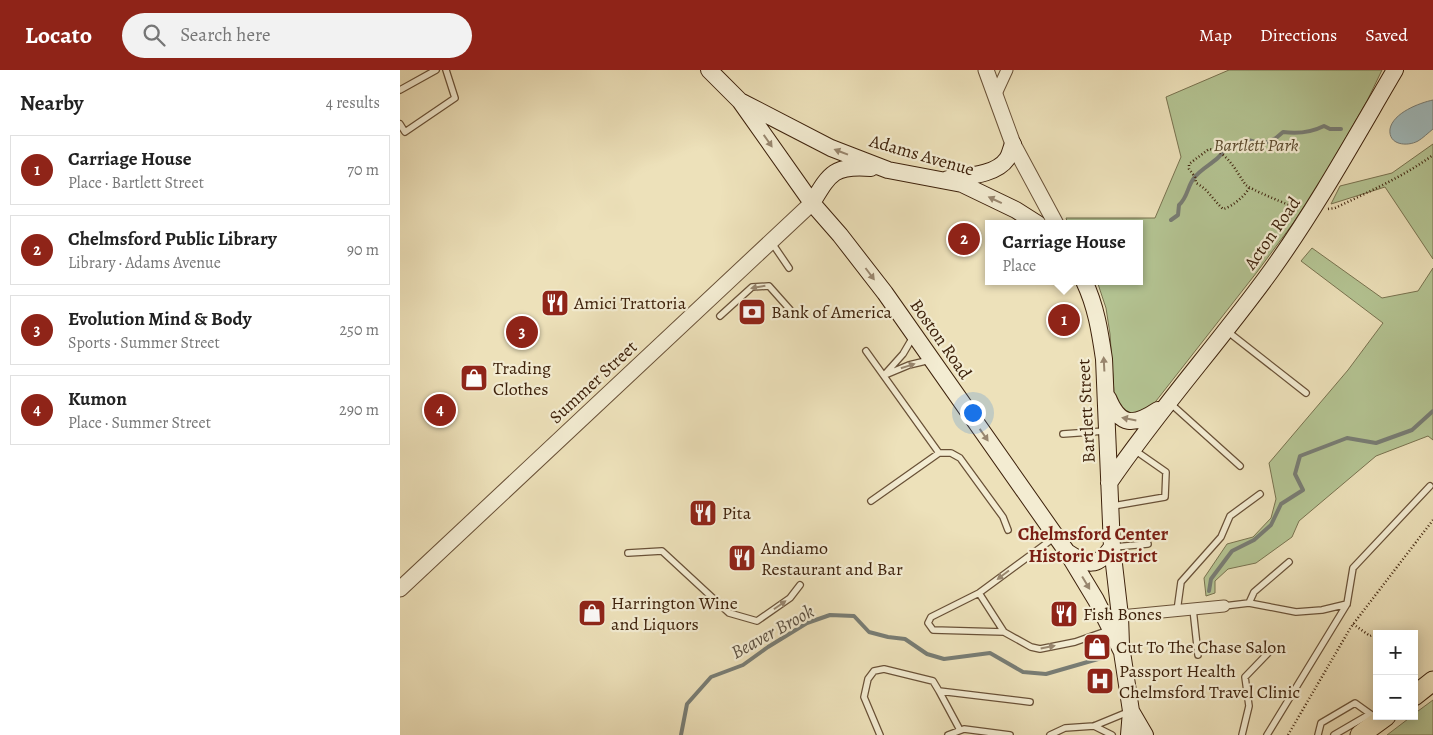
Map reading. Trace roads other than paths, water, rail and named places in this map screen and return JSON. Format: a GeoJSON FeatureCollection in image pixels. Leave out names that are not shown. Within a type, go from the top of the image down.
{"type":"FeatureCollection","features":[{"type":"Feature","properties":{"kind":"main road","name":"Boston Road"},"geometry":{"type":"LineString","coordinates":[[709,70],[740,101],[812,203],[840,235],[933,360],[1067,552],[1096,600],[1122,652],[1131,711],[1130,735]]}},
{"type":"Feature","properties":{"kind":"main road","name":"Acton Road"},"geometry":{"type":"LineString","coordinates":[[1109,482],[1166,404],[1270,272],[1312,212],[1394,70]]}},
{"type":"Feature","properties":{"kind":"main road","name":"Adams Avenue"},"geometry":{"type":"LineString","coordinates":[[740,101],[831,148],[888,170],[962,184],[1016,210],[1032,220]]}},
{"type":"Feature","properties":{"kind":"main road"},"geometry":{"type":"LineString","coordinates":[[945,180],[980,174],[996,168],[1008,158],[1013,144]]}},
{"type":"Feature","properties":{"kind":"main road"},"geometry":{"type":"LineString","coordinates":[[812,203],[824,182],[840,169],[853,167],[888,170]]}},
{"type":"Feature","properties":{"kind":"main road"},"geometry":{"type":"LineString","coordinates":[[832,174],[828,206],[840,235]]}},
{"type":"Feature","properties":{"kind":"main road","name":"Bartlett Street"},"geometry":{"type":"LineString","coordinates":[[1086,285],[1092,297],[1100,329],[1104,359],[1112,547],[1122,652]]}},
{"type":"Feature","properties":{"kind":"main road","name":"Acton Road"},"geometry":{"type":"LineString","coordinates":[[1105,392],[1113,411],[1128,421],[1146,419],[1166,404]]}},
{"type":"Feature","properties":{"kind":"main road"},"geometry":{"type":"LineString","coordinates":[[1067,552],[1078,559],[1097,562],[1103,559],[1112,547]]}},
{"type":"Feature","properties":{"kind":"main road"},"geometry":{"type":"LineString","coordinates":[[1418,693],[1433,681]]}},
{"type":"Feature","properties":{"kind":"main road"},"geometry":{"type":"LineString","coordinates":[[1131,711],[1145,735]]}},
{"type":"Feature","properties":{"kind":"main road"},"geometry":{"type":"LineString","coordinates":[[1360,735],[1376,720]]}},
{"type":"Feature","properties":{"kind":"street"},"geometry":{"type":"LineString","coordinates":[[986,70],[1013,144],[1054,220]]}},
{"type":"Feature","properties":{"kind":"street"},"geometry":{"type":"LineString","coordinates":[[995,96],[1007,70]]}},
{"type":"Feature","properties":{"kind":"street","name":"Summer Street"},"geometry":{"type":"LineString","coordinates":[[400,589],[812,203]]}},
{"type":"Feature","properties":{"kind":"street"},"geometry":{"type":"LineString","coordinates":[[1120,616],[1224,606]]}},
{"type":"Feature","properties":{"kind":"lane"},"geometry":{"type":"LineString","coordinates":[[400,90],[436,70]]}},
{"type":"Feature","properties":{"kind":"lane"},"geometry":{"type":"LineString","coordinates":[[400,124],[405,132],[455,98],[446,70]]}},
{"type":"Feature","properties":{"kind":"lane"},"geometry":{"type":"LineString","coordinates":[[771,242],[789,268]]}},
{"type":"Feature","properties":{"kind":"lane"},"geometry":{"type":"LineString","coordinates":[[720,316],[752,287],[770,286],[793,314]]}},
{"type":"Feature","properties":{"kind":"lane"},"geometry":{"type":"LineString","coordinates":[[1226,330],[1306,393]]}},
{"type":"Feature","properties":{"kind":"lane"},"geometry":{"type":"LineString","coordinates":[[885,375],[903,354],[914,335]]}},
{"type":"Feature","properties":{"kind":"lane"},"geometry":{"type":"LineString","coordinates":[[866,351],[939,453]]}},
{"type":"Feature","properties":{"kind":"lane"},"geometry":{"type":"LineString","coordinates":[[885,375],[909,365],[933,360]]}},
{"type":"Feature","properties":{"kind":"lane"},"geometry":{"type":"LineString","coordinates":[[1166,404],[1240,466]]}},
{"type":"Feature","properties":{"kind":"lane"},"geometry":{"type":"LineString","coordinates":[[1063,434],[1107,431]]}},
{"type":"Feature","properties":{"kind":"lane"},"geometry":{"type":"LineString","coordinates":[[1110,506],[1165,497],[1166,472],[1133,449]]}},
{"type":"Feature","properties":{"kind":"lane"},"geometry":{"type":"LineString","coordinates":[[871,501],[939,453],[950,453],[960,458],[1002,516],[1008,530]]}},
{"type":"Feature","properties":{"kind":"lane"},"geometry":{"type":"LineString","coordinates":[[1267,735],[1347,604],[1353,568],[1430,486]]}},
{"type":"Feature","properties":{"kind":"lane"},"geometry":{"type":"LineString","coordinates":[[1177,611],[1181,582],[1221,537],[1230,516],[1260,494]]}},
{"type":"Feature","properties":{"kind":"lane"},"geometry":{"type":"LineString","coordinates":[[1056,536],[979,593],[931,617],[928,623],[930,628],[937,631],[1004,632],[1031,646],[1040,648],[1075,642],[1110,629]]}},
{"type":"Feature","properties":{"kind":"lane"},"geometry":{"type":"LineString","coordinates":[[1112,547],[1148,544]]}},
{"type":"Feature","properties":{"kind":"lane"},"geometry":{"type":"LineString","coordinates":[[628,553],[662,551],[729,613],[757,620],[790,598],[800,585]]}},
{"type":"Feature","properties":{"kind":"lane"},"geometry":{"type":"LineString","coordinates":[[1249,603],[1254,592],[1289,562]]}},
{"type":"Feature","properties":{"kind":"lane"},"geometry":{"type":"LineString","coordinates":[[979,593],[1004,632]]}},
{"type":"Feature","properties":{"kind":"lane"},"geometry":{"type":"LineString","coordinates":[[1224,606],[1249,603],[1296,612],[1322,610],[1347,604]]}},
{"type":"Feature","properties":{"kind":"lane"},"geometry":{"type":"LineString","coordinates":[[1193,609],[1198,655]]}},
{"type":"Feature","properties":{"kind":"lane"},"geometry":{"type":"LineString","coordinates":[[1242,735],[1249,706],[1245,677],[1272,649]]}},
{"type":"Feature","properties":{"kind":"lane"},"geometry":{"type":"LineString","coordinates":[[880,735],[864,697],[868,679],[874,671],[884,669],[933,682],[960,730]]}},
{"type":"Feature","properties":{"kind":"lane"},"geometry":{"type":"LineString","coordinates":[[939,691],[1030,702]]}},
{"type":"Feature","properties":{"kind":"lane"},"geometry":{"type":"LineString","coordinates":[[1318,735],[1320,723],[1356,703],[1373,713]]}},
{"type":"Feature","properties":{"kind":"lane"},"geometry":{"type":"LineString","coordinates":[[1050,735],[1065,728],[1094,726],[1131,711]]}},
{"type":"Feature","properties":{"kind":"lane"},"geometry":{"type":"LineString","coordinates":[[1334,735],[1373,719]]}},
{"type":"Feature","properties":{"kind":"lane"},"geometry":{"type":"LineString","coordinates":[[1094,726],[1112,735]]}},
{"type":"Feature","properties":{"kind":"lane"},"geometry":{"type":"LineString","coordinates":[[948,735],[964,729],[1010,735]]}},
{"type":"Feature","properties":{"kind":"water"},"geometry":{"type":"Polygon","coordinates":[[[1433,100],[1433,129],[1414,143],[1399,143],[1392,138],[1390,129],[1396,118],[1414,106],[1433,100]]]}},
{"type":"Feature","properties":{"kind":"waterway"},"geometry":{"type":"LineString","coordinates":[[1171,220],[1178,215],[1179,205],[1194,178],[1215,160],[1227,146],[1248,140],[1263,144],[1276,138],[1283,132],[1304,132],[1324,126],[1330,129],[1341,129]]}},
{"type":"Feature","properties":{"kind":"waterway","name":"Beaver Brook"},"geometry":{"type":"LineString","coordinates":[[1209,591],[1211,579],[1232,551],[1254,540],[1271,525],[1281,504],[1303,490],[1295,474],[1300,456],[1347,438],[1376,443],[1412,430],[1433,411]]}},
{"type":"Feature","properties":{"kind":"waterway","name":"Beaver Brook"},"geometry":{"type":"LineString","coordinates":[[681,735],[687,704],[711,677],[743,665],[807,623],[830,615],[854,616],[869,632],[905,639],[927,654],[944,659],[990,653],[1023,672],[1046,674],[1105,657]]}},
{"type":"Feature","properties":{"kind":"place","name":"Chelmsford Public Library"},"geometry":{"type":"Point","coordinates":[964,239]}},
{"type":"Feature","properties":{"kind":"place","name":"Amici Trattoria"},"geometry":{"type":"Point","coordinates":[555,303]}},
{"type":"Feature","properties":{"kind":"place","name":"Bank of America"},"geometry":{"type":"Point","coordinates":[752,312]}},
{"type":"Feature","properties":{"kind":"place","name":"Carriage House"},"geometry":{"type":"Point","coordinates":[1064,320]}},
{"type":"Feature","properties":{"kind":"place","name":"Evolution Mind & Body"},"geometry":{"type":"Point","coordinates":[522,332]}},
{"type":"Feature","properties":{"kind":"place","name":"Trading Clothes"},"geometry":{"type":"Point","coordinates":[474,378]}},
{"type":"Feature","properties":{"kind":"place","name":"Kumon"},"geometry":{"type":"Point","coordinates":[440,410]}},
{"type":"Feature","properties":{"kind":"place","name":"Pita"},"geometry":{"type":"Point","coordinates":[703,513]}},
{"type":"Feature","properties":{"kind":"place","name":"Andiamo Restaurant and Bar"},"geometry":{"type":"Point","coordinates":[742,558]}},
{"type":"Feature","properties":{"kind":"place","name":"Harrington Wine and Liquors"},"geometry":{"type":"Point","coordinates":[592,613]}},
{"type":"Feature","properties":{"kind":"place","name":"Fish Bones"},"geometry":{"type":"Point","coordinates":[1064,614]}},
{"type":"Feature","properties":{"kind":"place","name":"Cut To The Chase Salon"},"geometry":{"type":"Point","coordinates":[1097,647]}},
{"type":"Feature","properties":{"kind":"place","name":"Passport Health Chelmsford Travel Clinic"},"geometry":{"type":"Point","coordinates":[1100,681]}},
{"type":"Feature","properties":{"kind":"district","name":"Chelmsford Center Historic District"},"geometry":{"type":"Point","coordinates":[1093,544]}},
{"type":"Feature","properties":{"kind":"park label","name":"Bartlett Park"},"geometry":{"type":"Point","coordinates":[1256,145]}}]}
